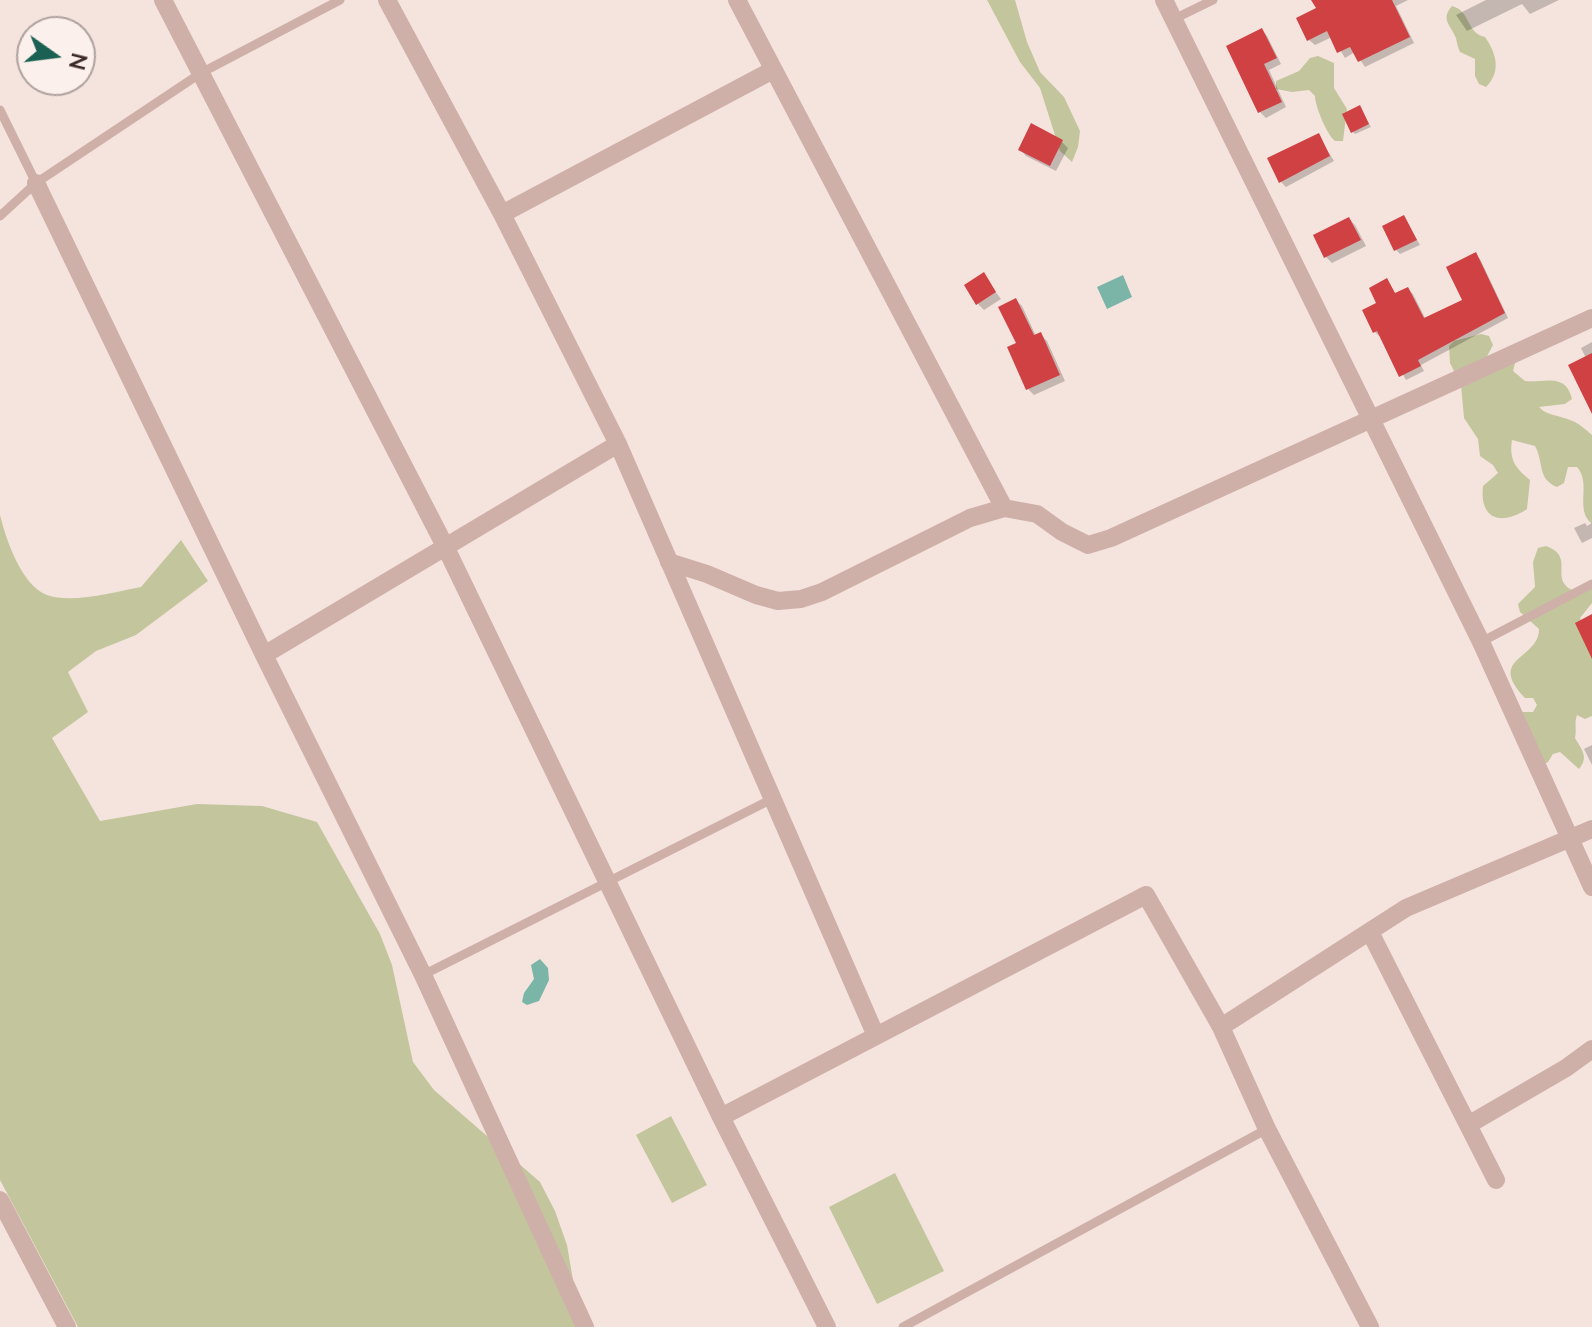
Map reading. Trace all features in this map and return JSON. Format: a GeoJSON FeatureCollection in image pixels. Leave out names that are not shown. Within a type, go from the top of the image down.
{"type":"FeatureCollection","features":[{"type":"Feature","properties":{"kind":"street"},"geometry":{"type":"LineString","coordinates":[[163,0],[445,546],[721,1117],[827,1327]]}},
{"type":"Feature","properties":{"kind":"street"},"geometry":{"type":"LineString","coordinates":[[387,0],[502,214],[618,444],[876,1036]]}},
{"type":"Feature","properties":{"kind":"street"},"geometry":{"type":"LineString","coordinates":[[737,0],[1004,508]]}},
{"type":"Feature","properties":{"kind":"street"},"geometry":{"type":"LineString","coordinates":[[1164,0],[1481,642],[1592,887]]}},
{"type":"Feature","properties":{"kind":"street"},"geometry":{"type":"LineString","coordinates":[[502,214],[773,70]]}},
{"type":"Feature","properties":{"kind":"street"},"geometry":{"type":"LineString","coordinates":[[36,183],[423,975],[585,1327]]}},
{"type":"Feature","properties":{"kind":"street"},"geometry":{"type":"LineString","coordinates":[[669,562],[778,601],[801,599],[822,592],[970,518],[1004,508],[1037,514],[1088,545],[1111,538],[1592,318]]}},
{"type":"Feature","properties":{"kind":"street"},"geometry":{"type":"LineString","coordinates":[[264,655],[618,444]]}},
{"type":"Feature","properties":{"kind":"street"},"geometry":{"type":"LineString","coordinates":[[1221,1027],[1406,908],[1592,829]]}},
{"type":"Feature","properties":{"kind":"street"},"geometry":{"type":"LineString","coordinates":[[721,1117],[1146,895],[1221,1027],[1267,1129],[1370,1327]]}},
{"type":"Feature","properties":{"kind":"street"},"geometry":{"type":"LineString","coordinates":[[1370,932],[1496,1180]]}},
{"type":"Feature","properties":{"kind":"street"},"geometry":{"type":"LineString","coordinates":[[1468,1125],[1566,1068],[1592,1049]]}},
{"type":"Feature","properties":{"kind":"street"},"geometry":{"type":"LineString","coordinates":[[0,1200],[67,1327]]}},
{"type":"Feature","properties":{"kind":"lane"},"geometry":{"type":"LineString","coordinates":[[0,216],[36,183],[201,73],[340,0]]}},
{"type":"Feature","properties":{"kind":"lane"},"geometry":{"type":"LineString","coordinates":[[1174,19],[1213,0]]}},
{"type":"Feature","properties":{"kind":"lane"},"geometry":{"type":"LineString","coordinates":[[0,110],[36,183]]}},
{"type":"Feature","properties":{"kind":"lane"},"geometry":{"type":"LineString","coordinates":[[1481,642],[1592,584]]}},
{"type":"Feature","properties":{"kind":"lane"},"geometry":{"type":"LineString","coordinates":[[423,975],[772,799]]}},
{"type":"Feature","properties":{"kind":"lane"},"geometry":{"type":"LineString","coordinates":[[903,1327],[1267,1129]]}},
{"type":"Feature","properties":{"kind":"green space"},"geometry":{"type":"Polygon","coordinates":[[[987,0],[1015,0],[1027,42],[1040,72],[1064,97],[1080,131],[1072,162],[1060,151],[1040,88],[1020,62],[987,0]]]}},
{"type":"Feature","properties":{"kind":"green space"},"geometry":{"type":"Polygon","coordinates":[[[1452,6],[1462,12],[1474,31],[1485,37],[1492,49],[1496,68],[1486,87],[1479,84],[1475,76],[1475,59],[1459,50],[1447,19],[1452,6]]]}},
{"type":"Feature","properties":{"kind":"green space"},"geometry":{"type":"Polygon","coordinates":[[[1318,56],[1334,63],[1334,88],[1347,109],[1343,141],[1335,141],[1328,133],[1315,96],[1309,90],[1292,92],[1276,89],[1276,81],[1299,71],[1310,58],[1318,56]]]}},
{"type":"Feature","properties":{"kind":"green space"},"geometry":{"type":"Polygon","coordinates":[[[1481,334],[1489,336],[1493,345],[1484,362],[1515,363],[1513,371],[1525,381],[1560,382],[1569,391],[1572,399],[1565,404],[1539,407],[1549,414],[1576,423],[1592,435],[1592,524],[1584,511],[1583,481],[1577,467],[1568,467],[1564,483],[1557,487],[1546,479],[1535,446],[1512,440],[1514,463],[1530,480],[1527,509],[1501,518],[1489,513],[1483,486],[1498,473],[1480,456],[1478,439],[1464,418],[1461,385],[1450,363],[1449,346],[1454,341],[1481,334]]]}},
{"type":"Feature","properties":{"kind":"green space"},"geometry":{"type":"Polygon","coordinates":[[[0,515],[22,572],[38,590],[57,597],[93,596],[141,587],[181,540],[208,581],[136,635],[96,651],[68,672],[88,712],[52,738],[100,821],[197,804],[262,806],[317,822],[380,934],[392,965],[413,1062],[434,1090],[540,1182],[567,1245],[581,1327],[78,1327],[0,1180],[0,515]]]}},
{"type":"Feature","properties":{"kind":"green space"},"geometry":{"type":"Polygon","coordinates":[[[1546,546],[1559,556],[1562,580],[1572,590],[1592,583],[1592,603],[1580,618],[1586,637],[1592,643],[1592,716],[1585,719],[1577,715],[1576,718],[1575,738],[1584,757],[1579,769],[1560,752],[1553,754],[1541,766],[1517,712],[1533,712],[1537,705],[1533,698],[1525,698],[1514,685],[1511,674],[1512,666],[1537,639],[1539,629],[1520,612],[1518,604],[1535,587],[1533,562],[1538,548],[1546,546]]]}},
{"type":"Feature","properties":{"kind":"green space"},"geometry":{"type":"Polygon","coordinates":[[[671,1116],[707,1185],[672,1203],[636,1135],[671,1116]]]}},
{"type":"Feature","properties":{"kind":"green space"},"geometry":{"type":"Polygon","coordinates":[[[895,1173],[944,1271],[877,1304],[829,1207],[895,1173]]]}},
{"type":"Feature","properties":{"kind":"water"},"geometry":{"type":"Polygon","coordinates":[[[1123,275],[1132,297],[1107,309],[1097,287],[1123,275]]]}},
{"type":"Feature","properties":{"kind":"water"},"geometry":{"type":"Polygon","coordinates":[[[540,959],[548,968],[549,980],[539,1001],[527,1005],[522,1002],[534,979],[531,965],[540,959]]]}},
{"type":"Feature","properties":{"kind":"building"},"geometry":{"type":"Polygon","coordinates":[[[1311,0],[1392,0],[1410,37],[1358,62],[1350,47],[1337,53],[1327,31],[1307,41],[1296,18],[1316,8],[1311,0]]]}},
{"type":"Feature","properties":{"kind":"building"},"geometry":{"type":"Polygon","coordinates":[[[1262,28],[1277,58],[1264,64],[1282,102],[1258,113],[1226,46],[1262,28]]]}},
{"type":"Feature","properties":{"kind":"building"},"geometry":{"type":"Polygon","coordinates":[[[1360,105],[1369,124],[1351,133],[1342,114],[1360,105]]]}},
{"type":"Feature","properties":{"kind":"building"},"geometry":{"type":"Polygon","coordinates":[[[1031,123],[1063,140],[1050,166],[1018,150],[1031,123]]]}},
{"type":"Feature","properties":{"kind":"building"},"geometry":{"type":"Polygon","coordinates":[[[1319,133],[1330,156],[1279,183],[1267,158],[1319,133]]]}},
{"type":"Feature","properties":{"kind":"building"},"geometry":{"type":"Polygon","coordinates":[[[1404,215],[1417,240],[1394,251],[1382,226],[1404,215]]]}},
{"type":"Feature","properties":{"kind":"building"},"geometry":{"type":"Polygon","coordinates":[[[1349,217],[1361,240],[1324,258],[1313,235],[1349,217]]]}},
{"type":"Feature","properties":{"kind":"building"},"geometry":{"type":"Polygon","coordinates":[[[1476,252],[1505,313],[1418,360],[1421,366],[1399,377],[1377,331],[1373,333],[1362,310],[1376,303],[1369,288],[1387,278],[1395,293],[1408,287],[1424,318],[1462,300],[1446,267],[1476,252]]]}},
{"type":"Feature","properties":{"kind":"building"},"geometry":{"type":"Polygon","coordinates":[[[984,272],[996,292],[976,305],[964,285],[984,272]]]}},
{"type":"Feature","properties":{"kind":"building"},"geometry":{"type":"Polygon","coordinates":[[[1016,298],[1034,335],[1041,332],[1060,375],[1026,390],[1007,347],[1016,343],[998,307],[1016,298]]]}},
{"type":"Feature","properties":{"kind":"building"},"geometry":{"type":"Polygon","coordinates":[[[1592,353],[1592,414],[1568,365],[1592,353]]]}},
{"type":"Feature","properties":{"kind":"building"},"geometry":{"type":"Polygon","coordinates":[[[1592,614],[1592,659],[1575,623],[1592,614]]]}}]}
